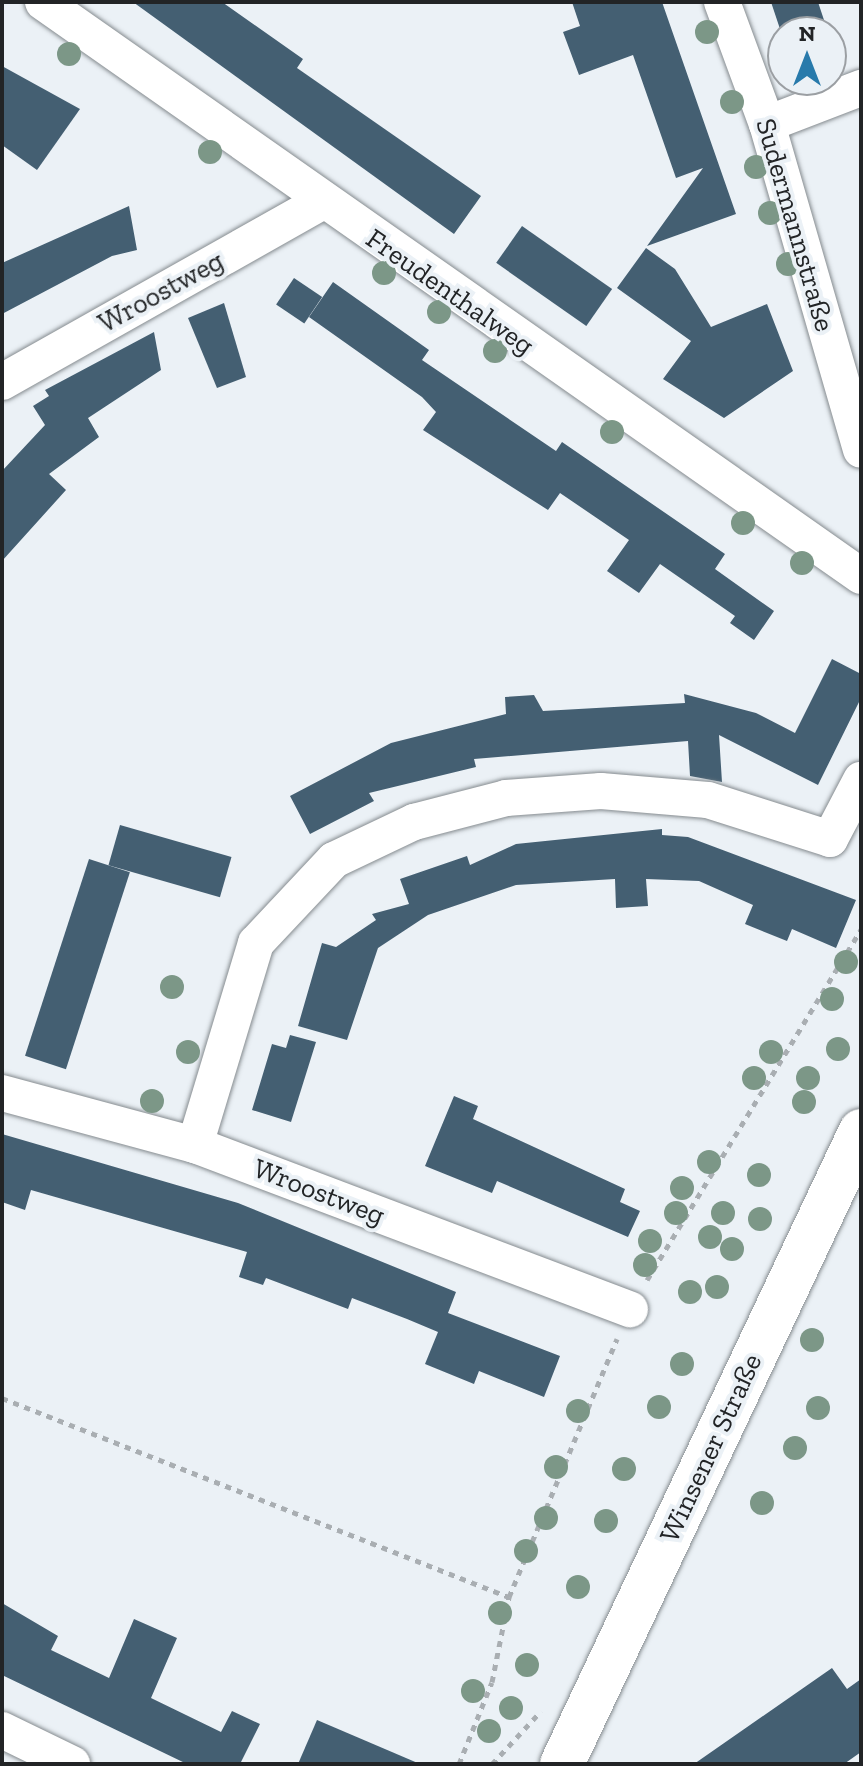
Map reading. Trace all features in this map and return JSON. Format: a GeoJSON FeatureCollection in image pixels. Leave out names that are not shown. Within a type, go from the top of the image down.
{"type":"FeatureCollection","features":[{"type":"Feature","properties":{"kind":"main road","name":"Winsener Straße"},"geometry":{"type":"LineString","coordinates":[[562,1764],[861,1131]]}},
{"type":"Feature","properties":{"kind":"street","name":"Freudenthalweg"},"geometry":{"type":"LineString","coordinates":[[43,2],[320,203],[861,576]]}},
{"type":"Feature","properties":{"kind":"street","name":"Sudermannstraße"},"geometry":{"type":"LineString","coordinates":[[722,2],[767,124],[861,450]]}},
{"type":"Feature","properties":{"kind":"street"},"geometry":{"type":"LineString","coordinates":[[767,124],[861,88]]}},
{"type":"Feature","properties":{"kind":"street","name":"Wroostweg"},"geometry":{"type":"LineString","coordinates":[[2,382],[320,203]]}},
{"type":"Feature","properties":{"kind":"street"},"geometry":{"type":"LineString","coordinates":[[195,1145],[256,943],[334,860],[414,822],[506,798],[601,791],[708,800],[830,839],[861,780]]}},
{"type":"Feature","properties":{"kind":"street","name":"Wroostweg"},"geometry":{"type":"LineString","coordinates":[[2,1093],[195,1145],[630,1309]]}},
{"type":"Feature","properties":{"kind":"street"},"geometry":{"type":"LineString","coordinates":[[2,1730],[72,1764]]}},
{"type":"Feature","properties":{"kind":"path"},"geometry":{"type":"LineString","coordinates":[[2,1398],[509,1597]]}},
{"type":"Feature","properties":{"kind":"building"},"geometry":{"type":"Polygon","coordinates":[[[133,2],[222,2],[303,59],[297,68],[481,196],[454,234],[133,2]]]}},
{"type":"Feature","properties":{"kind":"building"},"geometry":{"type":"Polygon","coordinates":[[[572,2],[662,2],[736,214],[647,246],[703,168],[676,178],[633,55],[579,75],[563,32],[580,26],[572,2]]]}},
{"type":"Feature","properties":{"kind":"building"},"geometry":{"type":"Polygon","coordinates":[[[771,2],[818,2],[823,16],[776,16],[771,2]]]}},
{"type":"Feature","properties":{"kind":"building"},"geometry":{"type":"Polygon","coordinates":[[[2,66],[80,109],[37,170],[2,145],[2,66]]]}},
{"type":"Feature","properties":{"kind":"building"},"geometry":{"type":"Polygon","coordinates":[[[129,206],[137,250],[112,256],[2,314],[2,263],[129,206]]]}},
{"type":"Feature","properties":{"kind":"building"},"geometry":{"type":"Polygon","coordinates":[[[522,226],[612,289],[586,326],[496,263],[522,226]]]}},
{"type":"Feature","properties":{"kind":"building"},"geometry":{"type":"Polygon","coordinates":[[[646,248],[675,269],[711,327],[767,304],[793,371],[724,418],[663,379],[691,341],[617,288],[646,248]]]}},
{"type":"Feature","properties":{"kind":"building"},"geometry":{"type":"Polygon","coordinates":[[[294,278],[322,297],[304,324],[276,305],[294,278]]]}},
{"type":"Feature","properties":{"kind":"building"},"geometry":{"type":"Polygon","coordinates":[[[333,282],[429,350],[422,360],[556,451],[562,442],[725,554],[715,569],[774,611],[754,640],[730,623],[735,616],[660,564],[639,593],[607,571],[629,540],[560,493],[548,510],[423,430],[436,412],[422,397],[309,317],[333,282]]]}},
{"type":"Feature","properties":{"kind":"building"},"geometry":{"type":"Polygon","coordinates":[[[224,303],[246,377],[217,388],[188,318],[224,303]]]}},
{"type":"Feature","properties":{"kind":"building"},"geometry":{"type":"Polygon","coordinates":[[[154,332],[161,370],[88,418],[99,437],[49,474],[66,490],[2,561],[2,471],[45,425],[33,406],[49,396],[45,390],[154,332]]]}},
{"type":"Feature","properties":{"kind":"building"},"geometry":{"type":"Polygon","coordinates":[[[832,659],[861,674],[861,698],[818,785],[719,735],[722,782],[690,776],[688,741],[474,759],[476,767],[369,793],[374,801],[310,834],[290,796],[391,743],[506,714],[505,697],[534,695],[543,711],[685,703],[684,694],[756,713],[795,733],[832,659]]]}},
{"type":"Feature","properties":{"kind":"building"},"geometry":{"type":"Polygon","coordinates":[[[120,825],[232,857],[220,897],[108,865],[120,825]]]}},
{"type":"Feature","properties":{"kind":"building"},"geometry":{"type":"Polygon","coordinates":[[[662,829],[662,835],[688,837],[856,900],[836,948],[792,929],[787,941],[745,924],[753,905],[699,881],[646,879],[648,906],[616,908],[615,879],[516,885],[428,915],[378,948],[347,1040],[298,1026],[322,943],[336,947],[376,920],[372,914],[409,904],[400,879],[467,856],[470,865],[516,844],[662,829]]]}},
{"type":"Feature","properties":{"kind":"building"},"geometry":{"type":"Polygon","coordinates":[[[89,859],[130,872],[66,1069],[25,1056],[89,859]]]}},
{"type":"Feature","properties":{"kind":"building"},"geometry":{"type":"Polygon","coordinates":[[[290,1035],[316,1042],[291,1122],[252,1110],[272,1044],[286,1048],[290,1035]]]}},
{"type":"Feature","properties":{"kind":"building"},"geometry":{"type":"Polygon","coordinates":[[[454,1096],[478,1106],[473,1119],[625,1189],[620,1202],[640,1211],[628,1237],[497,1181],[492,1193],[425,1166],[454,1096]]]}},
{"type":"Feature","properties":{"kind":"building"},"geometry":{"type":"Polygon","coordinates":[[[2,1134],[238,1203],[456,1292],[448,1313],[560,1356],[544,1397],[479,1371],[474,1384],[425,1364],[438,1332],[407,1319],[352,1298],[348,1309],[266,1278],[263,1285],[239,1277],[247,1252],[31,1190],[25,1210],[2,1202],[2,1134]]]}},
{"type":"Feature","properties":{"kind":"building"},"geometry":{"type":"Polygon","coordinates":[[[2,1603],[58,1636],[51,1650],[109,1678],[134,1619],[177,1638],[151,1698],[221,1732],[232,1711],[260,1724],[240,1764],[187,1764],[2,1675],[2,1603]]]}},
{"type":"Feature","properties":{"kind":"building"},"geometry":{"type":"Polygon","coordinates":[[[832,1668],[847,1689],[861,1679],[861,1752],[844,1764],[694,1764],[832,1668]]]}},
{"type":"Feature","properties":{"kind":"building"},"geometry":{"type":"Polygon","coordinates":[[[317,1720],[420,1764],[298,1764],[317,1720]]]}}]}
